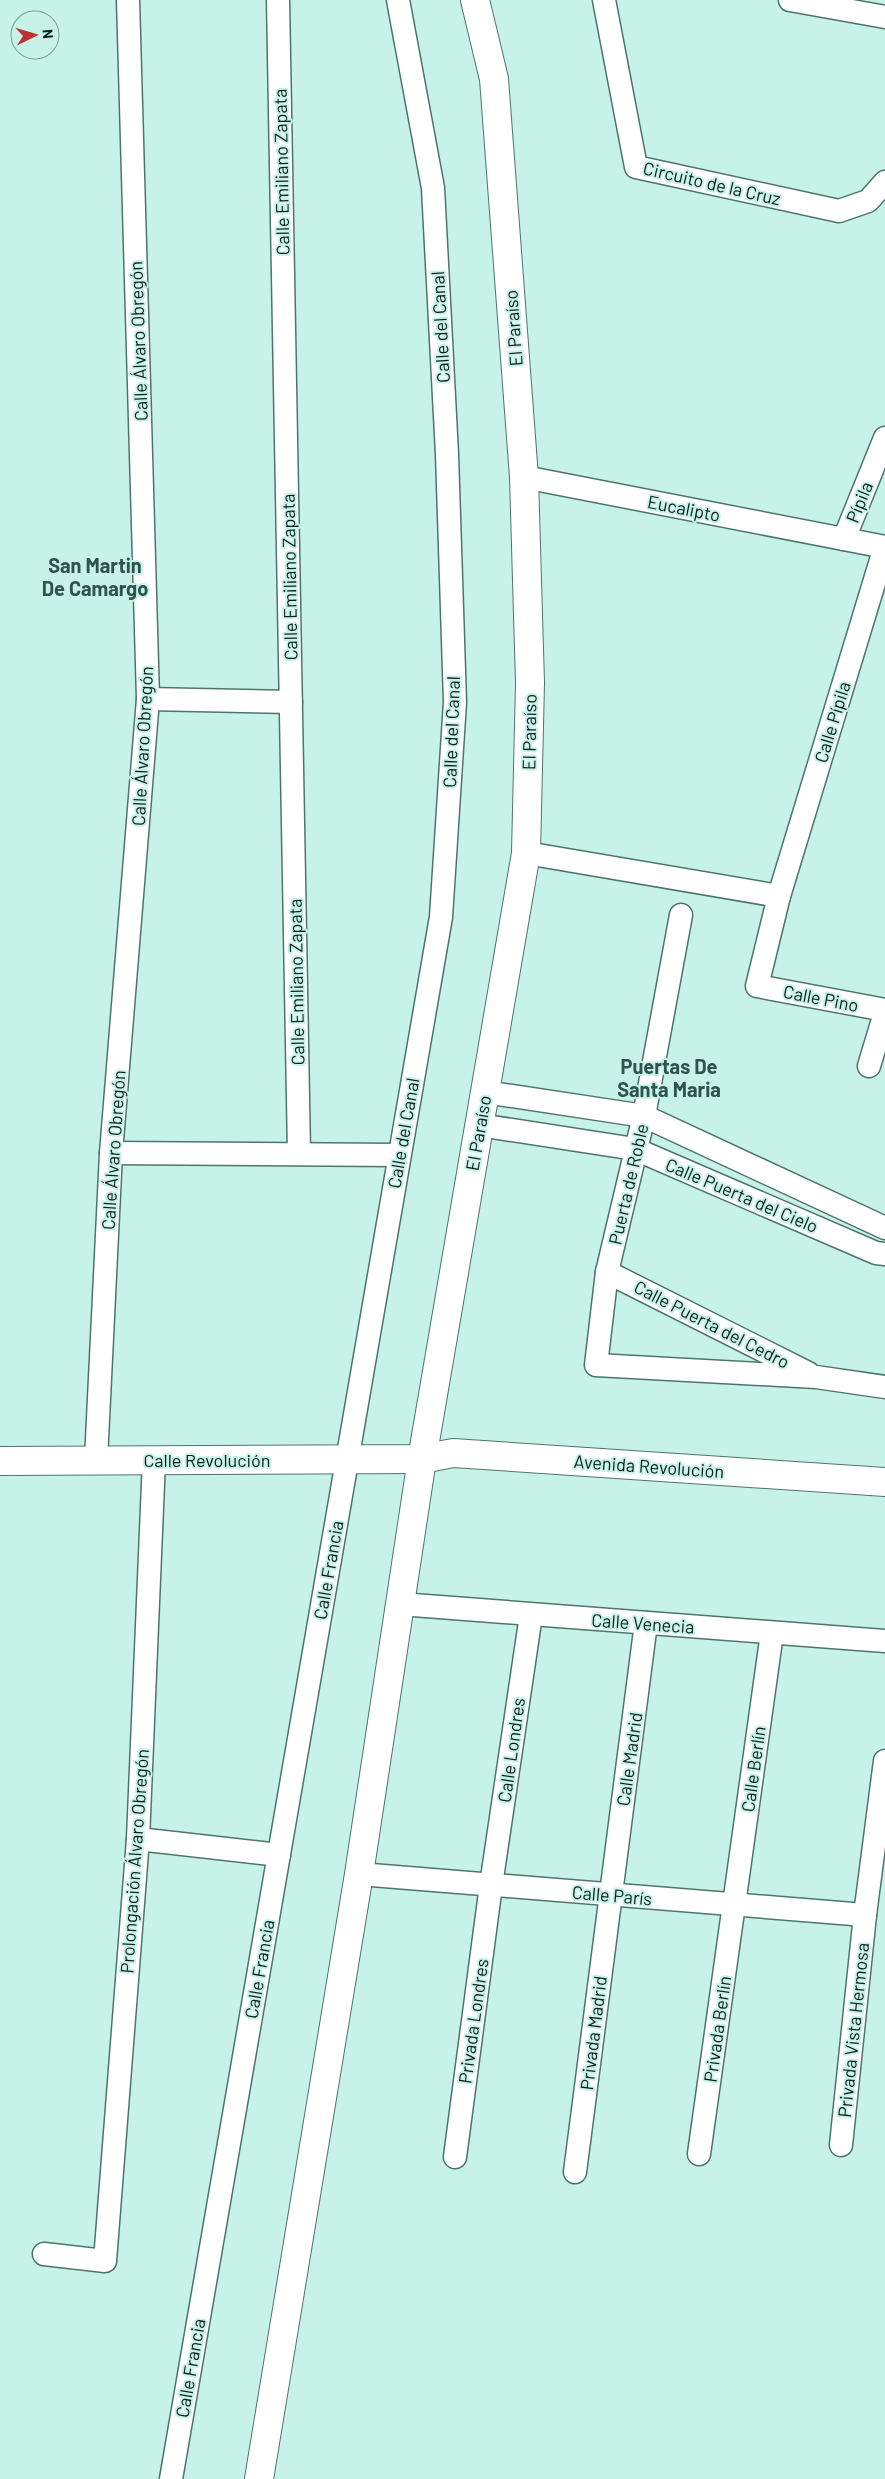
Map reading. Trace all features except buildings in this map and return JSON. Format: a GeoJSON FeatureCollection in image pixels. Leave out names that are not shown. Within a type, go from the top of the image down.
{"type":"FeatureCollection","features":[{"type":"Feature","properties":{"kind":"street","name":"Calle Álvaro Obregón"},"geometry":{"type":"LineString","coordinates":[[96,1460],[111,1152],[148,699],[128,0]]}},
{"type":"Feature","properties":{"kind":"street","name":"Calle Emiliano Zapata"},"geometry":{"type":"LineString","coordinates":[[278,0],[299,1153]]}},
{"type":"Feature","properties":{"kind":"street","name":"Calle del Canal"},"geometry":{"type":"LineString","coordinates":[[353,1459],[399,1155],[440,917],[455,702],[447,454],[432,188],[398,0]]}},
{"type":"Feature","properties":{"kind":"street","name":"El Paraíso"},"geometry":{"type":"LineString","coordinates":[[418,1459],[485,1092],[526,853],[530,684],[524,477],[494,79],[475,0]]}},
{"type":"Feature","properties":{"kind":"street","name":"Circuito de la Cruz"},"geometry":{"type":"LineString","coordinates":[[604,0],[636,167],[839,212],[868,202],[885,182]]}},
{"type":"Feature","properties":{"kind":"street"},"geometry":{"type":"LineString","coordinates":[[790,0],[885,17]]}},
{"type":"Feature","properties":{"kind":"street","name":"Pípila"},"geometry":{"type":"LineString","coordinates":[[844,539],[885,438]]}},
{"type":"Feature","properties":{"kind":"street","name":"Eucalipto"},"geometry":{"type":"LineString","coordinates":[[524,477],[885,547]]}},
{"type":"Feature","properties":{"kind":"street","name":"Calle Pípila"},"geometry":{"type":"LineString","coordinates":[[757,986],[779,896],[885,547]]}},
{"type":"Feature","properties":{"kind":"street"},"geometry":{"type":"LineString","coordinates":[[148,699],[291,702]]}},
{"type":"Feature","properties":{"kind":"street"},"geometry":{"type":"LineString","coordinates":[[526,853],[779,896]]}},
{"type":"Feature","properties":{"kind":"street","name":"Puerta de Roble"},"geometry":{"type":"LineString","coordinates":[[596,1365],[607,1272],[644,1116],[680,915]]}},
{"type":"Feature","properties":{"kind":"street","name":"Calle Pino"},"geometry":{"type":"LineString","coordinates":[[757,986],[885,1012]]}},
{"type":"Feature","properties":{"kind":"street"},"geometry":{"type":"LineString","coordinates":[[869,1066],[885,1012]]}},
{"type":"Feature","properties":{"kind":"street","name":"Calle Puerta del Cielo"},"geometry":{"type":"LineString","coordinates":[[485,1092],[644,1116],[885,1228]]}},
{"type":"Feature","properties":{"kind":"street","name":"Calle Puerta del Cielo"},"geometry":{"type":"LineString","coordinates":[[479,1125],[635,1149],[867,1249],[885,1254]]}},
{"type":"Feature","properties":{"kind":"street"},"geometry":{"type":"LineString","coordinates":[[111,1152],[399,1155]]}},
{"type":"Feature","properties":{"kind":"street","name":"Calle Puerta del Cedro"},"geometry":{"type":"LineString","coordinates":[[607,1272],[816,1377]]}},
{"type":"Feature","properties":{"kind":"street","name":"Calle Puerta del Cedro"},"geometry":{"type":"LineString","coordinates":[[596,1365],[816,1377],[885,1387]]}},
{"type":"Feature","properties":{"kind":"street","name":"Avenida Revolución"},"geometry":{"type":"LineString","coordinates":[[418,1459],[453,1453],[885,1482]]}},
{"type":"Feature","properties":{"kind":"street","name":"Calle Francia"},"geometry":{"type":"LineString","coordinates":[[171,2479],[279,1855],[353,1459]]}},
{"type":"Feature","properties":{"kind":"street"},"geometry":{"type":"LineString","coordinates":[[259,2479],[359,1874],[400,1604],[418,1459]]}},
{"type":"Feature","properties":{"kind":"street","name":"Calle Revolución"},"geometry":{"type":"LineString","coordinates":[[0,1461],[418,1459]]}},
{"type":"Feature","properties":{"kind":"street","name":"Prolongación Álvaro Obregón"},"geometry":{"type":"LineString","coordinates":[[44,2254],[105,2261],[138,1839],[154,1460]]}},
{"type":"Feature","properties":{"kind":"street","name":"Calle Venecia"},"geometry":{"type":"LineString","coordinates":[[400,1604],[885,1642]]}},
{"type":"Feature","properties":{"kind":"street","name":"Calle Londres"},"geometry":{"type":"LineString","coordinates":[[491,1885],[531,1614]]}},
{"type":"Feature","properties":{"kind":"street","name":"Calle Madrid"},"geometry":{"type":"LineString","coordinates":[[611,1894],[646,1623]]}},
{"type":"Feature","properties":{"kind":"street","name":"Calle Berlín"},"geometry":{"type":"LineString","coordinates":[[734,1904],[772,1633]]}},
{"type":"Feature","properties":{"kind":"street","name":"Privada Vista Hermosa"},"geometry":{"type":"LineString","coordinates":[[841,2145],[865,1915],[885,1761]]}},
{"type":"Feature","properties":{"kind":"street"},"geometry":{"type":"LineString","coordinates":[[138,1839],[279,1855]]}},
{"type":"Feature","properties":{"kind":"street","name":"Calle París"},"geometry":{"type":"LineString","coordinates":[[359,1874],[865,1915]]}},
{"type":"Feature","properties":{"kind":"street","name":"Privada Londres"},"geometry":{"type":"LineString","coordinates":[[455,2157],[491,1885]]}},
{"type":"Feature","properties":{"kind":"street","name":"Privada Madrid"},"geometry":{"type":"LineString","coordinates":[[575,2172],[611,1894]]}},
{"type":"Feature","properties":{"kind":"street","name":"Privada Berlín"},"geometry":{"type":"LineString","coordinates":[[699,2154],[734,1904]]}},
{"type":"Feature","properties":{"kind":"district","name":"San Martin De Camargo"},"geometry":{"type":"Point","coordinates":[95,576]}},
{"type":"Feature","properties":{"kind":"district","name":"Puertas De Santa Maria"},"geometry":{"type":"Point","coordinates":[669,1078]}}]}
